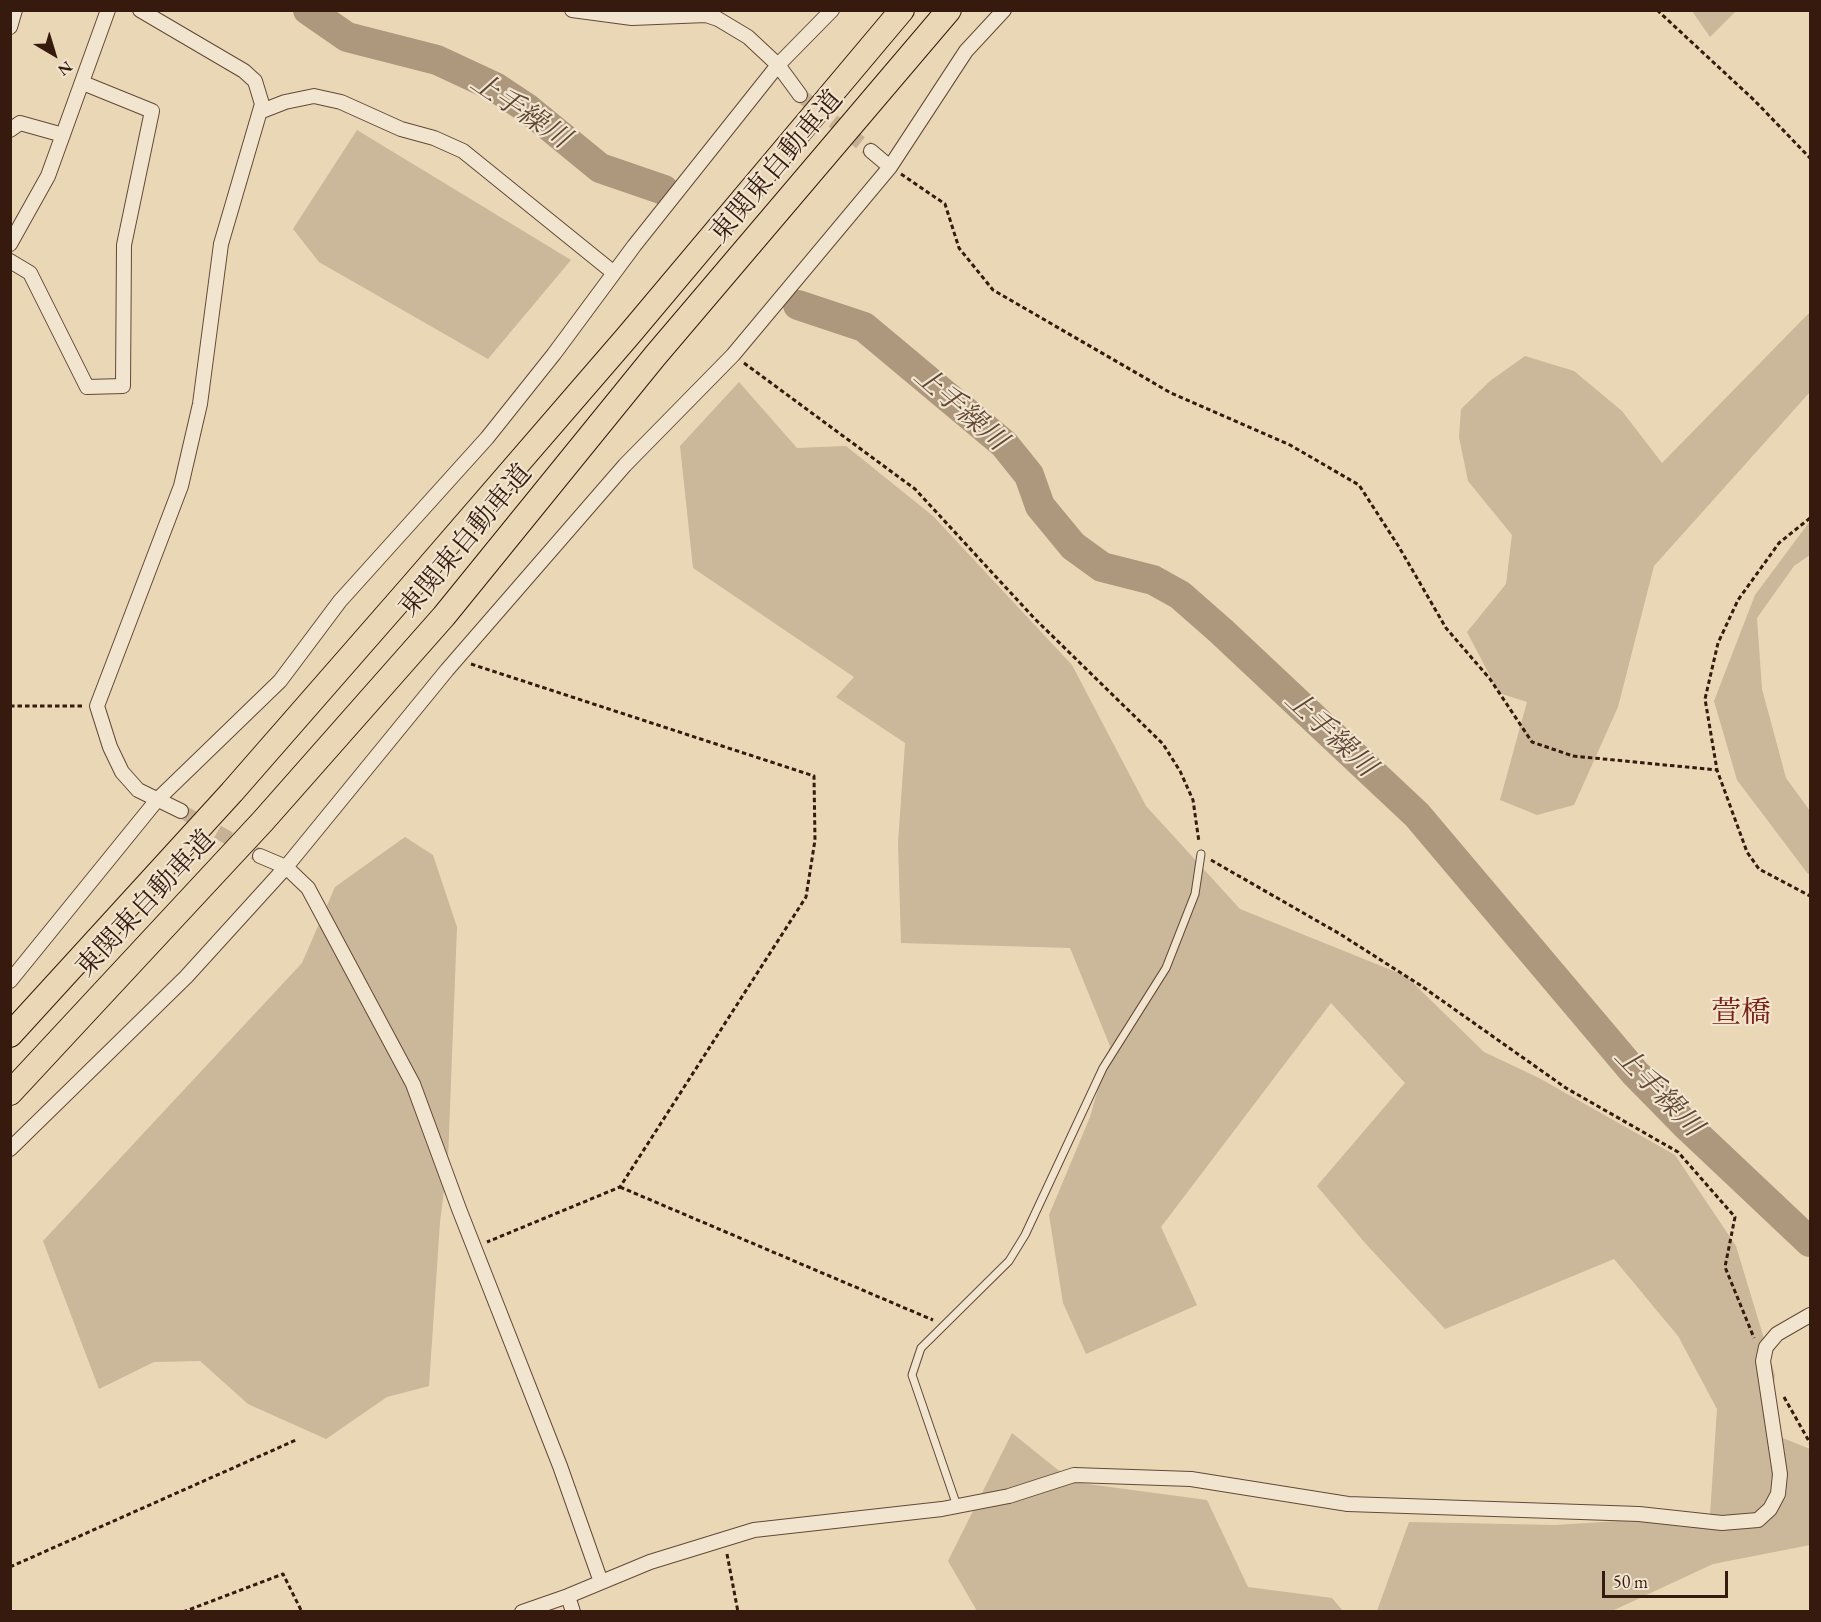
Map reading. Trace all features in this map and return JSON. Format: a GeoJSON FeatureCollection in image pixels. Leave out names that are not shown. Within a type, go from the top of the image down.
{"type":"FeatureCollection","features":[{"type":"Feature","properties":{"kind":"highway","name":"東関東自動車道"},"geometry":{"type":"LineString","coordinates":[[10,1035],[232,792],[420,577],[628,336],[902,10]]}},
{"type":"Feature","properties":{"kind":"highway","name":"東関東自動車道"},"geometry":{"type":"LineString","coordinates":[[10,1093],[263,821],[436,624],[656,356],[949,10]]}},
{"type":"Feature","properties":{"kind":"street"},"geometry":{"type":"LineString","coordinates":[[10,27],[15,10]]}},
{"type":"Feature","properties":{"kind":"street"},"geometry":{"type":"LineString","coordinates":[[10,244],[48,176],[108,10]]}},
{"type":"Feature","properties":{"kind":"street"},"geometry":{"type":"LineString","coordinates":[[140,10],[244,71],[255,81],[262,111],[221,244],[200,404],[181,486],[97,706],[110,747],[122,772],[138,790],[181,811]]}},
{"type":"Feature","properties":{"kind":"street"},"geometry":{"type":"LineString","coordinates":[[572,10],[632,18],[706,15],[718,19],[748,37],[778,65],[800,95]]}},
{"type":"Feature","properties":{"kind":"street"},"geometry":{"type":"LineString","coordinates":[[10,981],[157,800],[280,681],[340,601],[487,438],[778,65],[832,10]]}},
{"type":"Feature","properties":{"kind":"street"},"geometry":{"type":"LineString","coordinates":[[10,1149],[186,977],[286,867],[456,660],[625,465],[733,355],[890,167],[966,51],[1004,10]]}},
{"type":"Feature","properties":{"kind":"street"},"geometry":{"type":"LineString","coordinates":[[10,261],[30,273],[87,387],[123,386],[124,245],[152,111],[83,83]]}},
{"type":"Feature","properties":{"kind":"street"},"geometry":{"type":"LineString","coordinates":[[262,111],[285,102],[314,96],[340,102],[401,129],[434,138],[463,151],[614,273]]}},
{"type":"Feature","properties":{"kind":"street"},"geometry":{"type":"LineString","coordinates":[[10,130],[20,123],[63,135]]}},
{"type":"Feature","properties":{"kind":"street"},"geometry":{"type":"LineString","coordinates":[[871,151],[890,167]]}},
{"type":"Feature","properties":{"kind":"street"},"geometry":{"type":"LineString","coordinates":[[260,856],[286,867],[308,888],[413,1084],[560,1466],[601,1582]]}},
{"type":"Feature","properties":{"kind":"street"},"geometry":{"type":"LineString","coordinates":[[522,1611],[724,1538],[754,1530],[957,1506],[1010,1496],[1074,1475],[1191,1479],[1348,1504],[1639,1514],[1739,1524],[1758,1520],[1770,1509],[1778,1494],[1780,1474],[1763,1361],[1766,1347],[1777,1334],[1810,1315]]}},
{"type":"Feature","properties":{"kind":"street"},"geometry":{"type":"LineString","coordinates":[[568,1596],[573,1611]]}},
{"type":"Feature","properties":{"kind":"lane"},"geometry":{"type":"LineString","coordinates":[[957,1506],[912,1375],[921,1348],[1009,1261],[1025,1235],[1102,1068],[1166,968],[1195,894],[1201,854]]}},
{"type":"Feature","properties":{"kind":"path"},"geometry":{"type":"LineString","coordinates":[[1657,10],[1754,100],[1810,158]]}},
{"type":"Feature","properties":{"kind":"path"},"geometry":{"type":"LineString","coordinates":[[890,167],[945,204],[959,248],[993,290],[1171,393],[1290,445],[1359,485],[1399,547],[1446,628],[1490,679],[1532,741],[1573,756],[1717,770]]}},
{"type":"Feature","properties":{"kind":"path"},"geometry":{"type":"LineString","coordinates":[[733,355],[915,489],[1034,618],[1163,744],[1180,771],[1193,800],[1201,854],[1340,934],[1420,985],[1566,1088],[1678,1152],[1735,1217],[1725,1267],[1763,1361]]}},
{"type":"Feature","properties":{"kind":"path"},"geometry":{"type":"LineString","coordinates":[[1810,519],[1779,543],[1738,600],[1718,643],[1705,699],[1717,770],[1746,852],[1759,869],[1810,896]]}},
{"type":"Feature","properties":{"kind":"path"},"geometry":{"type":"LineString","coordinates":[[456,660],[814,776],[815,840],[806,897],[620,1187],[474,1247]]}},
{"type":"Feature","properties":{"kind":"path"},"geometry":{"type":"LineString","coordinates":[[10,706],[97,706]]}},
{"type":"Feature","properties":{"kind":"path"},"geometry":{"type":"LineString","coordinates":[[620,1187],[945,1325]]}},
{"type":"Feature","properties":{"kind":"path"},"geometry":{"type":"LineString","coordinates":[[1781,1391],[1810,1443]]}},
{"type":"Feature","properties":{"kind":"path"},"geometry":{"type":"LineString","coordinates":[[10,1567],[296,1440]]}},
{"type":"Feature","properties":{"kind":"path"},"geometry":{"type":"LineString","coordinates":[[724,1538],[738,1611]]}},
{"type":"Feature","properties":{"kind":"path"},"geometry":{"type":"LineString","coordinates":[[183,1611],[283,1574],[302,1611]]}},
{"type":"Feature","properties":{"kind":"shaded area"},"geometry":{"type":"Polygon","coordinates":[[[1692,11],[1736,11],[1710,37],[1692,11]]]}},
{"type":"Feature","properties":{"kind":"shaded area"},"geometry":{"type":"Polygon","coordinates":[[[357,130],[571,260],[488,359],[319,262],[293,229],[357,130]]]}},
{"type":"Feature","properties":{"kind":"shaded area"},"geometry":{"type":"Polygon","coordinates":[[[1810,312],[1810,392],[1654,566],[1618,707],[1574,805],[1537,815],[1500,800],[1527,702],[1499,693],[1467,632],[1506,584],[1512,535],[1468,481],[1459,437],[1461,409],[1490,381],[1525,356],[1574,371],[1622,411],[1662,463],[1810,312]]]}},
{"type":"Feature","properties":{"kind":"shaded area"},"geometry":{"type":"Polygon","coordinates":[[[739,382],[797,448],[846,446],[933,516],[1072,665],[1146,806],[1240,909],[1406,976],[1484,1052],[1539,1078],[1675,1155],[1736,1246],[1775,1375],[1768,1432],[1810,1449],[1810,1545],[1713,1564],[1612,1611],[1377,1611],[1409,1522],[1556,1525],[1710,1515],[1717,1409],[1678,1336],[1614,1259],[1445,1329],[1365,1243],[1317,1186],[1405,1083],[1331,1003],[1161,1227],[1197,1305],[1086,1354],[1063,1303],[1049,1215],[1090,1117],[1110,1046],[1070,948],[901,943],[898,843],[905,743],[836,697],[854,677],[693,568],[680,446],[739,382]]]}},
{"type":"Feature","properties":{"kind":"shaded area"},"geometry":{"type":"Polygon","coordinates":[[[1810,521],[1810,555],[1794,566],[1757,618],[1762,689],[1786,778],[1810,811],[1810,873],[1808,874],[1737,780],[1714,701],[1755,595],[1810,521]]]}},
{"type":"Feature","properties":{"kind":"shaded area"},"geometry":{"type":"Polygon","coordinates":[[[405,837],[433,855],[457,927],[448,1159],[440,1222],[429,1386],[387,1397],[326,1439],[248,1404],[200,1361],[154,1362],[99,1389],[43,1241],[302,963],[335,887],[405,837]]]}},
{"type":"Feature","properties":{"kind":"shaded area"},"geometry":{"type":"Polygon","coordinates":[[[1012,1433],[1073,1482],[1207,1500],[1248,1587],[1332,1598],[1343,1611],[977,1611],[948,1561],[1012,1433]]]}},
{"type":"Feature","properties":{"kind":"waterway","name":"上手繰川"},"geometry":{"type":"LineString","coordinates":[[308,10],[347,37],[437,60],[495,87],[528,109],[600,168],[664,190]]}},
{"type":"Feature","properties":{"kind":"waterway","name":"上手繰川"},"geometry":{"type":"LineString","coordinates":[[798,305],[864,327],[1004,444],[1029,475],[1040,506],[1073,546],[1102,567],[1153,580],[1180,595],[1221,631],[1417,815],[1635,1073],[1685,1124],[1810,1242]]}},
{"type":"Feature","properties":{"kind":"tunnel"},"geometry":{"type":"LineString","coordinates":[[800,95],[871,151]]}},
{"type":"Feature","properties":{"kind":"tunnel"},"geometry":{"type":"LineString","coordinates":[[181,811],[260,856]]}},
{"type":"Feature","properties":{"kind":"district","name":"萱橋"},"geometry":{"type":"Point","coordinates":[1741,1014]}}]}
